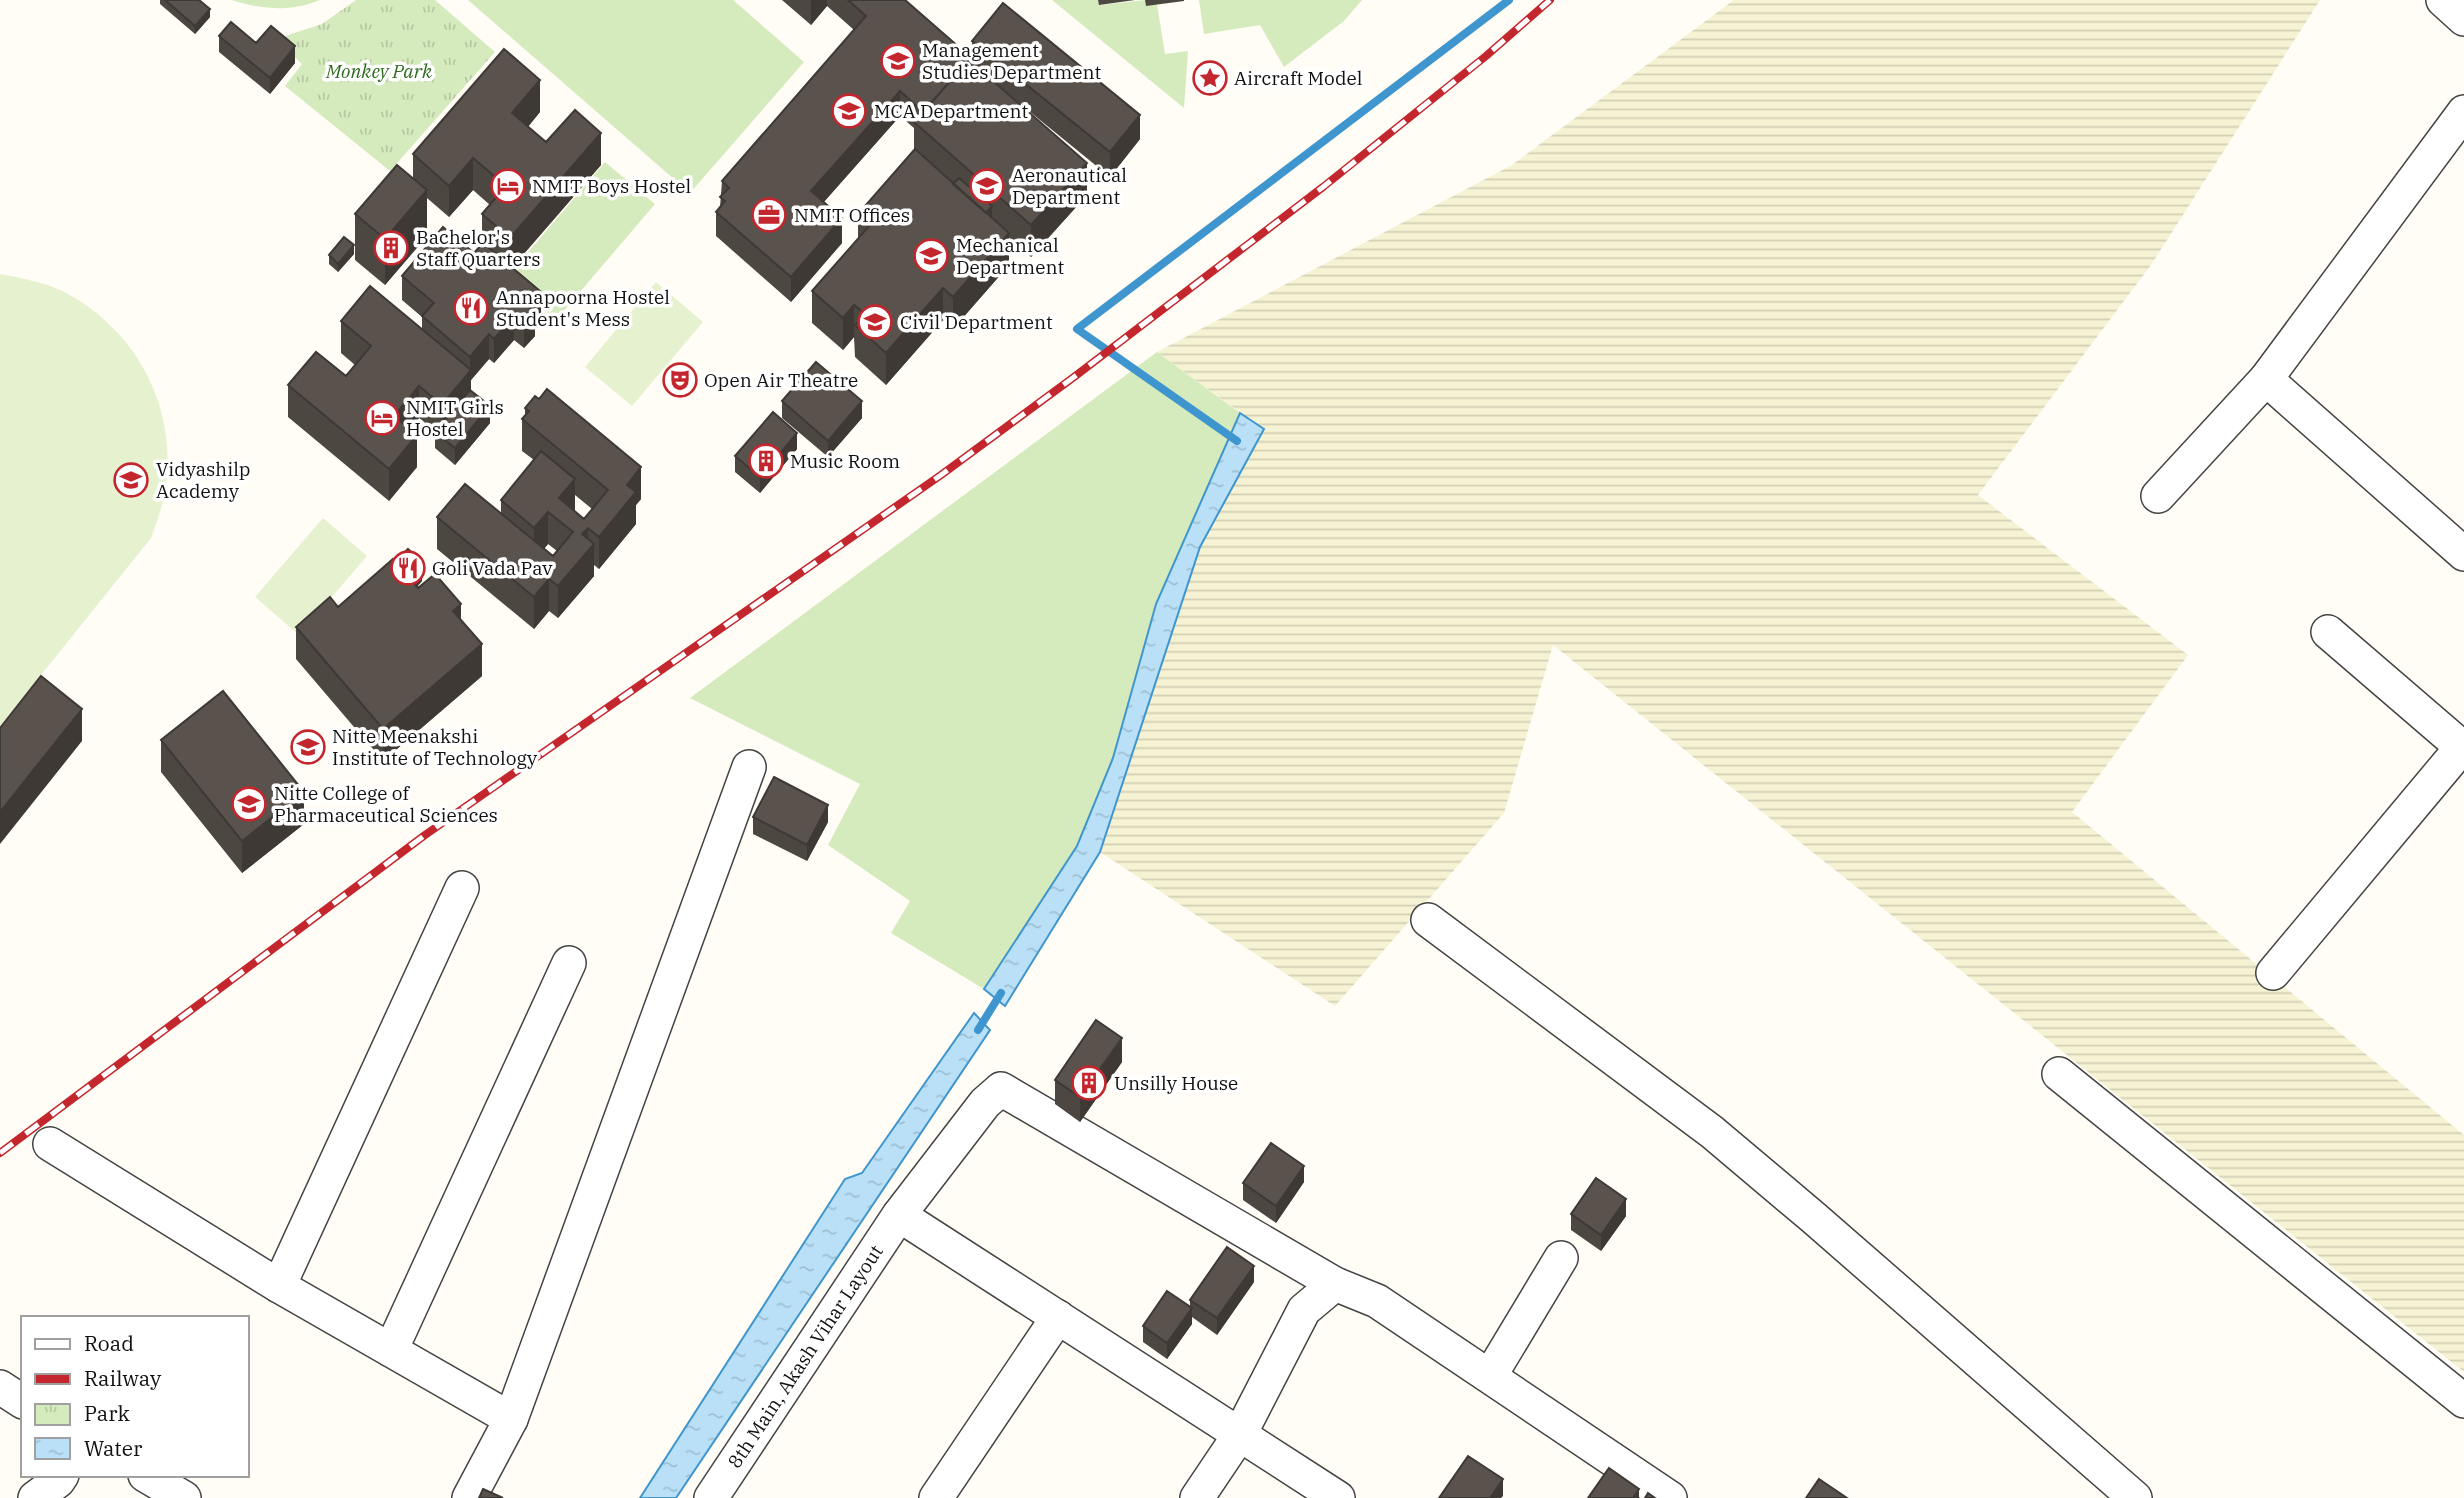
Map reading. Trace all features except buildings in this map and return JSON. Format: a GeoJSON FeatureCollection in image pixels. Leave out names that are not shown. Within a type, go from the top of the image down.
{"type":"FeatureCollection","features":[{"type":"Feature","properties":{"kind":"street"},"geometry":{"type":"LineString","coordinates":[[2443,0],[2464,19]]}},
{"type":"Feature","properties":{"kind":"street"},"geometry":{"type":"LineString","coordinates":[[2158,496],[2266,379],[2464,112]]}},
{"type":"Feature","properties":{"kind":"street"},"geometry":{"type":"LineString","coordinates":[[2266,379],[2464,554]]}},
{"type":"Feature","properties":{"kind":"street"},"geometry":{"type":"LineString","coordinates":[[2273,973],[2463,748],[2328,632]]}},
{"type":"Feature","properties":{"kind":"street"},"geometry":{"type":"LineString","coordinates":[[469,1498],[511,1419],[749,767]]}},
{"type":"Feature","properties":{"kind":"street"},"geometry":{"type":"LineString","coordinates":[[279,1286],[463,888]]}},
{"type":"Feature","properties":{"kind":"street"},"geometry":{"type":"LineString","coordinates":[[1428,920],[1712,1132],[2135,1498]]}},
{"type":"Feature","properties":{"kind":"street"},"geometry":{"type":"LineString","coordinates":[[391,1350],[569,962]]}},
{"type":"Feature","properties":{"kind":"street"},"geometry":{"type":"LineString","coordinates":[[2059,1074],[2464,1401]]}},
{"type":"Feature","properties":{"kind":"street","name":"8th Main, Akash Vihar Layout"},"geometry":{"type":"LineString","coordinates":[[711,1498],[899,1215],[985,1103],[1001,1089],[1335,1284]]}},
{"type":"Feature","properties":{"kind":"street"},"geometry":{"type":"LineString","coordinates":[[50,1144],[279,1286],[511,1419]]}},
{"type":"Feature","properties":{"kind":"street"},"geometry":{"type":"LineString","coordinates":[[899,1215],[1338,1498]]}},
{"type":"Feature","properties":{"kind":"street"},"geometry":{"type":"LineString","coordinates":[[1490,1376],[1561,1258]]}},
{"type":"Feature","properties":{"kind":"street"},"geometry":{"type":"LineString","coordinates":[[1197,1498],[1240,1434],[1304,1310],[1335,1284],[1377,1301],[1670,1498]]}},
{"type":"Feature","properties":{"kind":"street"},"geometry":{"type":"LineString","coordinates":[[936,1498],[1058,1317]]}},
{"type":"Feature","properties":{"kind":"street"},"geometry":{"type":"LineString","coordinates":[[0,1387],[21,1401]]}},
{"type":"Feature","properties":{"kind":"street"},"geometry":{"type":"LineString","coordinates":[[35,1498],[61,1477]]}},
{"type":"Feature","properties":{"kind":"street"},"geometry":{"type":"LineString","coordinates":[[145,1482],[184,1498]]}},
{"type":"Feature","properties":{"kind":"shaded area"},"geometry":{"type":"Polygon","coordinates":[[[1734,0],[2320,0],[2151,265],[1978,495],[2188,655],[2072,812],[2464,1135],[2464,1372],[1553,645],[1504,813],[1335,1006],[1100,852],[1200,547],[1264,430],[1157,352],[1512,165],[1734,0]]]}},
{"type":"Feature","properties":{"kind":"green space"},"geometry":{"type":"Polygon","coordinates":[[[232,0],[320,0],[276,8],[232,0]]]}},
{"type":"Feature","properties":{"kind":"green space","name":"Monkey Park"},"geometry":{"type":"Polygon","coordinates":[[[356,0],[435,0],[495,52],[390,171],[285,86],[302,64],[276,39],[322,24],[356,0]]]}},
{"type":"Feature","properties":{"kind":"green space"},"geometry":{"type":"Polygon","coordinates":[[[468,0],[733,0],[804,62],[690,193],[468,0]]]}},
{"type":"Feature","properties":{"kind":"green space"},"geometry":{"type":"Polygon","coordinates":[[[1052,0],[1098,0],[1100,5],[1145,0],[1146,6],[1157,4],[1165,54],[1188,51],[1184,108],[1052,0]]]}},
{"type":"Feature","properties":{"kind":"green space"},"geometry":{"type":"Polygon","coordinates":[[[1199,0],[1362,0],[1344,21],[1284,67],[1260,25],[1204,34],[1199,0]]]}},
{"type":"Feature","properties":{"kind":"green space"},"geometry":{"type":"Polygon","coordinates":[[[605,162],[655,204],[556,320],[506,278],[605,162]]]}},
{"type":"Feature","properties":{"kind":"green space"},"geometry":{"type":"Polygon","coordinates":[[[0,274],[62,291],[109,323],[127,344],[143,367],[163,419],[167,476],[161,508],[151,538],[0,726],[0,274]]]}},
{"type":"Feature","properties":{"kind":"green space"},"geometry":{"type":"Polygon","coordinates":[[[656,282],[703,322],[632,406],[585,367],[656,282]]]}},
{"type":"Feature","properties":{"kind":"green space"},"geometry":{"type":"Polygon","coordinates":[[[1157,352],[1240,413],[1156,604],[1113,758],[1077,846],[984,989],[891,933],[910,901],[828,845],[860,784],[690,698],[1157,352]]]}},
{"type":"Feature","properties":{"kind":"green space"},"geometry":{"type":"Polygon","coordinates":[[[323,518],[367,556],[299,635],[255,597],[323,518]]]}},
{"type":"Feature","properties":{"kind":"water"},"geometry":{"type":"Polygon","coordinates":[[[1240,413],[1264,429],[1200,547],[1100,852],[1005,1006],[984,989],[1077,846],[1113,758],[1156,604],[1240,413]]]}},
{"type":"Feature","properties":{"kind":"water"},"geometry":{"type":"Polygon","coordinates":[[[974,1013],[990,1030],[676,1498],[640,1498],[845,1179],[862,1173],[974,1013]]]}},
{"type":"Feature","properties":{"kind":"waterway"},"geometry":{"type":"LineString","coordinates":[[1237,441],[1077,329],[1509,0]]}},
{"type":"Feature","properties":{"kind":"waterway"},"geometry":{"type":"LineString","coordinates":[[978,1030],[1001,993]]}},
{"type":"Feature","properties":{"kind":"railway"},"geometry":{"type":"LineString","coordinates":[[0,1153],[425,835],[941,475],[1074,377],[1323,187],[1486,56],[1550,0]]}},
{"type":"Feature","properties":{"kind":"place","name":"Management Studies Department"},"geometry":{"type":"Point","coordinates":[898,61]}},
{"type":"Feature","properties":{"kind":"place","name":"Aircraft Model"},"geometry":{"type":"Point","coordinates":[1210,78]}},
{"type":"Feature","properties":{"kind":"place","name":"MCA Department"},"geometry":{"type":"Point","coordinates":[849,111]}},
{"type":"Feature","properties":{"kind":"place","name":"NMIT Boys Hostel"},"geometry":{"type":"Point","coordinates":[508,186]}},
{"type":"Feature","properties":{"kind":"place","name":"Aeronautical Department"},"geometry":{"type":"Point","coordinates":[987,186]}},
{"type":"Feature","properties":{"kind":"place","name":"NMIT Offices"},"geometry":{"type":"Point","coordinates":[769,215]}},
{"type":"Feature","properties":{"kind":"place","name":"Bachelor's Staff Quarters"},"geometry":{"type":"Point","coordinates":[391,248]}},
{"type":"Feature","properties":{"kind":"place","name":"Mechanical Department"},"geometry":{"type":"Point","coordinates":[931,256]}},
{"type":"Feature","properties":{"kind":"place","name":"Annapoorna Hostel Student's Mess"},"geometry":{"type":"Point","coordinates":[471,308]}},
{"type":"Feature","properties":{"kind":"place","name":"Civil Department"},"geometry":{"type":"Point","coordinates":[875,322]}},
{"type":"Feature","properties":{"kind":"place","name":"Open Air Theatre"},"geometry":{"type":"Point","coordinates":[680,380]}},
{"type":"Feature","properties":{"kind":"place","name":"NMIT Girls Hostel"},"geometry":{"type":"Point","coordinates":[382,418]}},
{"type":"Feature","properties":{"kind":"place","name":"Music Room"},"geometry":{"type":"Point","coordinates":[766,461]}},
{"type":"Feature","properties":{"kind":"place","name":"Vidyashilp Academy"},"geometry":{"type":"Point","coordinates":[131,480]}},
{"type":"Feature","properties":{"kind":"place","name":"Goli Vada Pav"},"geometry":{"type":"Point","coordinates":[408,568]}},
{"type":"Feature","properties":{"kind":"place","name":"Nitte Meenakshi Institute of Technology"},"geometry":{"type":"Point","coordinates":[308,747]}},
{"type":"Feature","properties":{"kind":"place","name":"Nitte College of Pharmaceutical Sciences"},"geometry":{"type":"Point","coordinates":[249,804]}},
{"type":"Feature","properties":{"kind":"place","name":"Unsilly House"},"geometry":{"type":"Point","coordinates":[1089,1083]}}]}
